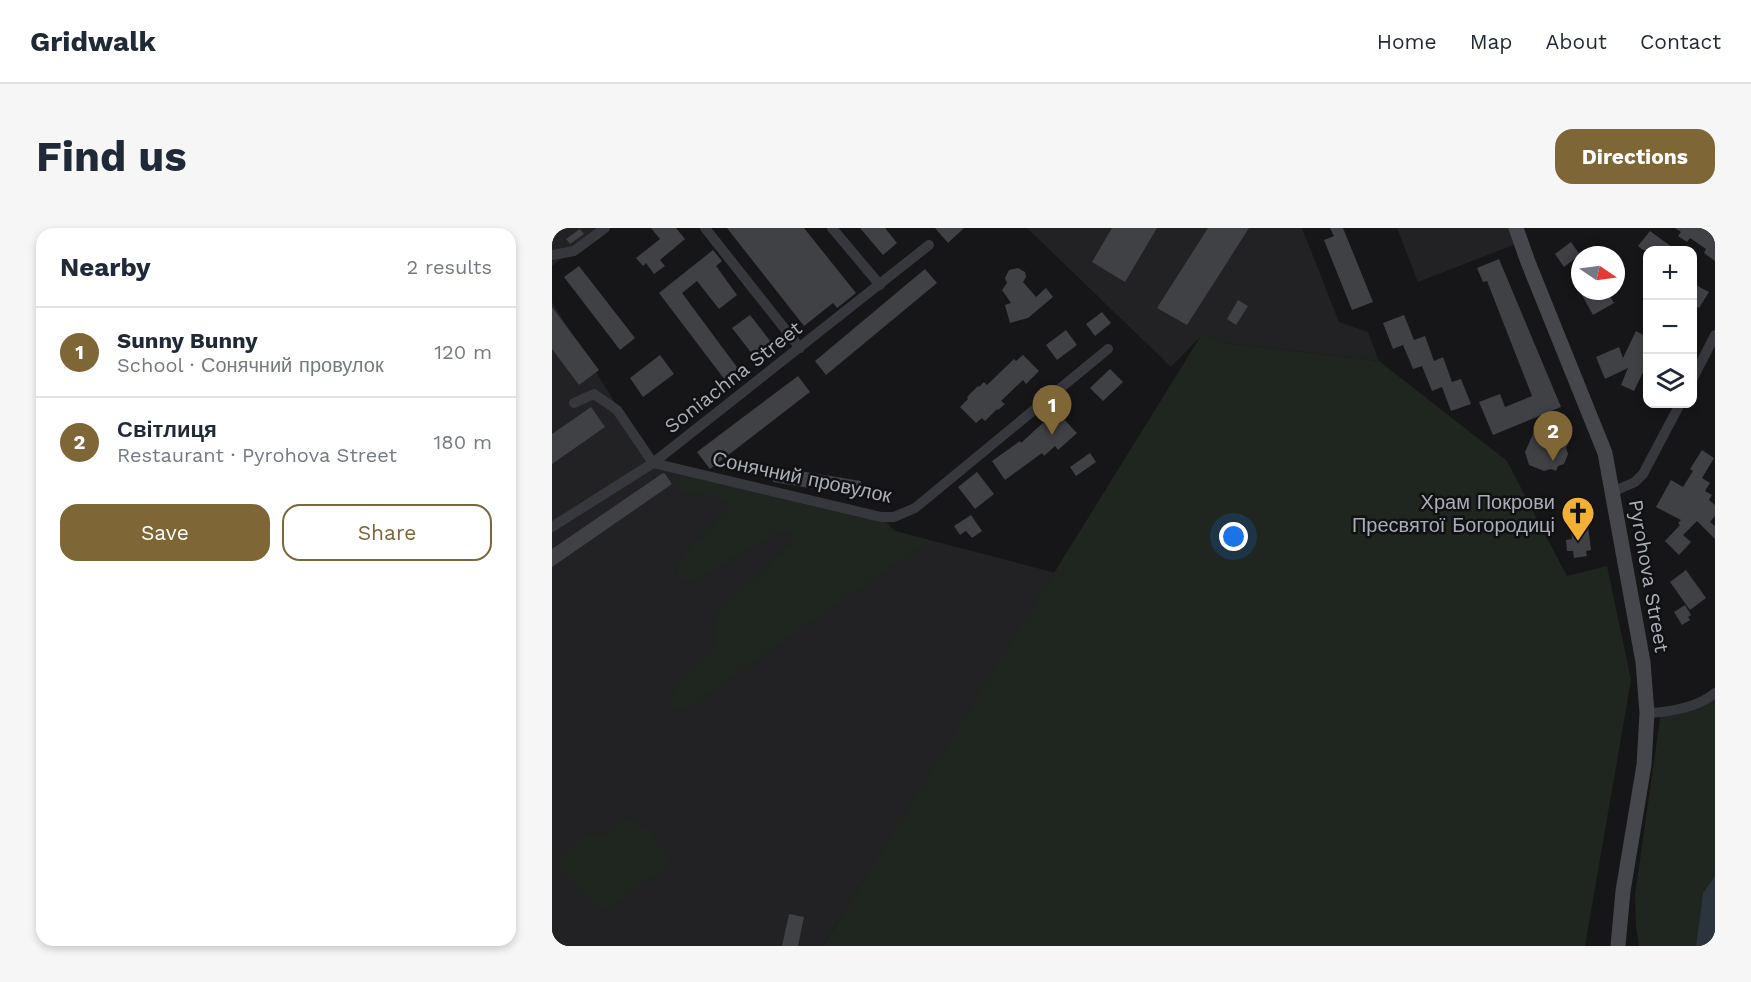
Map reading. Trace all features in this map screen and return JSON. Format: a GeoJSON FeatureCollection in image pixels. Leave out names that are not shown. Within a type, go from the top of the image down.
{"type":"FeatureCollection","features":[{"type":"Feature","properties":{"kind":"street"},"geometry":{"type":"LineString","coordinates":[[552,255],[574,251],[605,228]]}},
{"type":"Feature","properties":{"kind":"street"},"geometry":{"type":"LineString","coordinates":[[705,228],[800,348]]}},
{"type":"Feature","properties":{"kind":"street"},"geometry":{"type":"LineString","coordinates":[[832,228],[880,285]]}},
{"type":"Feature","properties":{"kind":"street","name":"Pyrohova Street"},"geometry":{"type":"LineString","coordinates":[[1516,228],[1609,469],[1643,662],[1647,713],[1644,765],[1623,891],[1618,946]]}},
{"type":"Feature","properties":{"kind":"street","name":"Soniachna Street"},"geometry":{"type":"LineString","coordinates":[[552,527],[653,463],[929,245]]}},
{"type":"Feature","properties":{"kind":"street"},"geometry":{"type":"LineString","coordinates":[[1697,370],[1715,335]]}},
{"type":"Feature","properties":{"kind":"street","name":"Сонячний провулок"},"geometry":{"type":"LineString","coordinates":[[653,463],[881,517],[906,514],[1108,349]]}},
{"type":"Feature","properties":{"kind":"street"},"geometry":{"type":"LineString","coordinates":[[574,403],[594,394],[617,410],[653,463]]}},
{"type":"Feature","properties":{"kind":"street"},"geometry":{"type":"LineString","coordinates":[[1612,492],[1639,479],[1678,408]]}},
{"type":"Feature","properties":{"kind":"street"},"geometry":{"type":"LineString","coordinates":[[1647,713],[1689,706],[1715,693]]}},
{"type":"Feature","properties":{"kind":"shaded area"},"geometry":{"type":"Polygon","coordinates":[[[552,228],[600,228],[552,266],[552,228]]]}},
{"type":"Feature","properties":{"kind":"shaded area"},"geometry":{"type":"Polygon","coordinates":[[[1027,228],[1302,228],[1339,322],[1368,332],[1379,361],[1225,343],[1202,335],[1171,367],[1027,228]]]}},
{"type":"Feature","properties":{"kind":"shaded area"},"geometry":{"type":"Polygon","coordinates":[[[1397,228],[1516,228],[1521,242],[1418,282],[1397,228]]]}},
{"type":"Feature","properties":{"kind":"shaded area"},"geometry":{"type":"Polygon","coordinates":[[[552,302],[653,463],[881,517],[895,531],[1056,573],[823,946],[552,946],[552,302]]]}},
{"type":"Feature","properties":{"kind":"shaded area"},"geometry":{"type":"Polygon","coordinates":[[[1202,334],[1225,343],[1379,361],[1507,461],[1567,576],[1607,566],[1631,680],[1585,946],[823,946],[1202,334]]]}},
{"type":"Feature","properties":{"kind":"shaded area"},"geometry":{"type":"Polygon","coordinates":[[[681,470],[881,517],[894,531],[930,540],[686,709],[674,708],[669,699],[674,690],[713,651],[715,640],[713,627],[719,611],[791,544],[793,538],[787,530],[777,532],[695,581],[682,580],[677,571],[680,560],[728,509],[729,504],[721,499],[681,491],[677,484],[681,470]]]}},
{"type":"Feature","properties":{"kind":"shaded area"},"geometry":{"type":"Polygon","coordinates":[[[1715,693],[1715,876],[1703,893],[1696,946],[1639,946],[1635,895],[1661,712],[1715,693]]]}},
{"type":"Feature","properties":{"kind":"shaded area"},"geometry":{"type":"Polygon","coordinates":[[[628,821],[640,826],[651,835],[670,856],[670,865],[604,910],[594,906],[558,869],[557,862],[559,857],[590,833],[606,835],[621,822],[628,821]]]}},
{"type":"Feature","properties":{"kind":"shaded area"},"geometry":{"type":"Polygon","coordinates":[[[1715,876],[1715,946],[1696,946],[1703,893],[1715,876]]]}},
{"type":"Feature","properties":{"kind":"building"},"geometry":{"type":"Polygon","coordinates":[[[651,228],[676,228],[685,239],[660,260],[665,266],[654,274],[646,263],[643,266],[636,258],[660,239],[651,228]]]}},
{"type":"Feature","properties":{"kind":"building"},"geometry":{"type":"Polygon","coordinates":[[[727,228],[804,228],[856,293],[837,308],[833,303],[804,326],[727,228]]]}},
{"type":"Feature","properties":{"kind":"building"},"geometry":{"type":"Polygon","coordinates":[[[860,228],[885,228],[897,243],[883,255],[860,228]]]}},
{"type":"Feature","properties":{"kind":"building"},"geometry":{"type":"Polygon","coordinates":[[[935,228],[964,228],[948,243],[935,228]]]}},
{"type":"Feature","properties":{"kind":"building"},"geometry":{"type":"Polygon","coordinates":[[[1112,228],[1157,228],[1125,282],[1092,262],[1112,228]]]}},
{"type":"Feature","properties":{"kind":"building"},"geometry":{"type":"Polygon","coordinates":[[[1208,228],[1249,228],[1187,325],[1157,308],[1208,228]]]}},
{"type":"Feature","properties":{"kind":"building"},"geometry":{"type":"Polygon","coordinates":[[[1330,228],[1343,228],[1373,302],[1352,310],[1324,240],[1334,236],[1330,228]]]}},
{"type":"Feature","properties":{"kind":"building"},"geometry":{"type":"Polygon","coordinates":[[[1675,228],[1702,228],[1715,237],[1715,261],[1704,253],[1706,249],[1690,238],[1687,242],[1678,236],[1681,232],[1675,228]]]}},
{"type":"Feature","properties":{"kind":"building"},"geometry":{"type":"Polygon","coordinates":[[[580,229],[584,234],[570,244],[566,239],[580,229]]]}},
{"type":"Feature","properties":{"kind":"building"},"geometry":{"type":"Polygon","coordinates":[[[1650,231],[1671,246],[1643,246],[1643,250],[1638,246],[1650,231]]]}},
{"type":"Feature","properties":{"kind":"building"},"geometry":{"type":"Polygon","coordinates":[[[1571,242],[1574,246],[1571,246],[1571,262],[1564,267],[1555,254],[1571,242]]]}},
{"type":"Feature","properties":{"kind":"building"},"geometry":{"type":"Polygon","coordinates":[[[713,250],[722,261],[716,266],[737,295],[719,309],[697,281],[682,293],[742,374],[728,384],[659,293],[713,250]]]}},
{"type":"Feature","properties":{"kind":"building"},"geometry":{"type":"Polygon","coordinates":[[[1499,259],[1561,407],[1493,435],[1479,402],[1500,394],[1505,407],[1532,396],[1487,281],[1483,282],[1477,268],[1499,259]]]}},
{"type":"Feature","properties":{"kind":"building"},"geometry":{"type":"Polygon","coordinates":[[[579,266],[635,338],[620,350],[564,277],[579,266]]]}},
{"type":"Feature","properties":{"kind":"building"},"geometry":{"type":"Polygon","coordinates":[[[1018,268],[1025,272],[1026,277],[1023,282],[1036,297],[1046,288],[1053,297],[1028,318],[1010,323],[1005,305],[1011,303],[1002,290],[1007,283],[1005,278],[1009,270],[1018,268]]]}},
{"type":"Feature","properties":{"kind":"building"},"geometry":{"type":"Polygon","coordinates":[[[925,269],[937,283],[826,375],[815,361],[925,269]]]}},
{"type":"Feature","properties":{"kind":"building"},"geometry":{"type":"Polygon","coordinates":[[[1697,286],[1709,292],[1699,308],[1697,307],[1697,286]]]}},
{"type":"Feature","properties":{"kind":"building"},"geometry":{"type":"Polygon","coordinates":[[[1238,300],[1248,306],[1236,325],[1227,319],[1238,300]]]}},
{"type":"Feature","properties":{"kind":"building"},"geometry":{"type":"Polygon","coordinates":[[[1585,300],[1612,300],[1614,303],[1593,315],[1585,300]]]}},
{"type":"Feature","properties":{"kind":"building"},"geometry":{"type":"Polygon","coordinates":[[[552,307],[599,370],[579,385],[552,349],[552,307]]]}},
{"type":"Feature","properties":{"kind":"building"},"geometry":{"type":"Polygon","coordinates":[[[1102,312],[1111,323],[1095,336],[1086,324],[1102,312]]]}},
{"type":"Feature","properties":{"kind":"building"},"geometry":{"type":"Polygon","coordinates":[[[750,315],[771,342],[753,355],[732,328],[750,315]]]}},
{"type":"Feature","properties":{"kind":"building"},"geometry":{"type":"Polygon","coordinates":[[[1404,315],[1414,340],[1425,336],[1434,361],[1443,357],[1452,382],[1461,379],[1471,404],[1451,411],[1442,387],[1432,391],[1422,366],[1413,369],[1403,345],[1393,349],[1383,323],[1404,315]]]}},
{"type":"Feature","properties":{"kind":"building"},"geometry":{"type":"Polygon","coordinates":[[[1066,330],[1077,345],[1057,360],[1046,345],[1066,330]]]}},
{"type":"Feature","properties":{"kind":"building"},"geometry":{"type":"Polygon","coordinates":[[[1636,331],[1643,335],[1643,372],[1634,391],[1621,385],[1628,368],[1605,379],[1596,357],[1619,347],[1623,358],[1636,331]]]}},
{"type":"Feature","properties":{"kind":"building"},"geometry":{"type":"Polygon","coordinates":[[[660,355],[674,374],[643,397],[630,378],[660,355]]]}},
{"type":"Feature","properties":{"kind":"building"},"geometry":{"type":"Polygon","coordinates":[[[1023,355],[1039,371],[1026,384],[1023,380],[1001,401],[1005,404],[985,421],[982,418],[976,423],[960,407],[978,386],[984,382],[987,385],[1014,359],[1016,361],[1023,355]]]}},
{"type":"Feature","properties":{"kind":"building"},"geometry":{"type":"Polygon","coordinates":[[[1110,369],[1123,382],[1103,401],[1090,388],[1110,369]]]}},
{"type":"Feature","properties":{"kind":"building"},"geometry":{"type":"Polygon","coordinates":[[[798,376],[810,392],[710,469],[697,452],[798,376]]]}},
{"type":"Feature","properties":{"kind":"building"},"geometry":{"type":"Polygon","coordinates":[[[591,407],[605,427],[552,464],[552,434],[591,407]]]}},
{"type":"Feature","properties":{"kind":"building"},"geometry":{"type":"Polygon","coordinates":[[[1059,414],[1077,433],[1058,450],[1055,446],[1044,456],[1042,453],[1005,480],[992,461],[1020,441],[1021,443],[1046,420],[1049,423],[1059,414]]]}},
{"type":"Feature","properties":{"kind":"building"},"geometry":{"type":"Polygon","coordinates":[[[1537,425],[1560,434],[1562,440],[1569,442],[1564,464],[1558,466],[1556,471],[1551,469],[1544,471],[1529,465],[1525,452],[1537,425]]]}},
{"type":"Feature","properties":{"kind":"building"},"geometry":{"type":"Polygon","coordinates":[[[1702,450],[1714,458],[1702,478],[1710,483],[1705,491],[1712,495],[1709,500],[1715,505],[1715,516],[1710,522],[1715,526],[1715,539],[1697,521],[1683,535],[1691,542],[1679,555],[1665,541],[1680,525],[1678,523],[1681,520],[1656,507],[1671,480],[1683,487],[1693,471],[1690,469],[1702,450]]]}},
{"type":"Feature","properties":{"kind":"building"},"geometry":{"type":"Polygon","coordinates":[[[1090,453],[1096,462],[1076,476],[1070,467],[1090,453]]]}},
{"type":"Feature","properties":{"kind":"building"},"geometry":{"type":"Polygon","coordinates":[[[775,467],[861,481],[859,496],[773,482],[775,467]]]}},
{"type":"Feature","properties":{"kind":"building"},"geometry":{"type":"Polygon","coordinates":[[[977,472],[994,494],[975,509],[958,487],[977,472]]]}},
{"type":"Feature","properties":{"kind":"building"},"geometry":{"type":"Polygon","coordinates":[[[663,473],[672,484],[552,567],[552,549],[663,473]]]}},
{"type":"Feature","properties":{"kind":"building"},"geometry":{"type":"Polygon","coordinates":[[[1581,512],[1582,518],[1587,517],[1591,550],[1586,551],[1587,556],[1574,558],[1573,551],[1567,551],[1566,540],[1572,539],[1569,513],[1581,512]]]}},
{"type":"Feature","properties":{"kind":"building"},"geometry":{"type":"Polygon","coordinates":[[[971,515],[982,531],[972,538],[966,531],[960,535],[954,526],[971,515]]]}},
{"type":"Feature","properties":{"kind":"building"},"geometry":{"type":"Polygon","coordinates":[[[1686,570],[1706,598],[1690,610],[1670,582],[1686,570]]]}},
{"type":"Feature","properties":{"kind":"building"},"geometry":{"type":"Polygon","coordinates":[[[1685,605],[1691,615],[1688,617],[1690,620],[1682,625],[1674,612],[1685,605]]]}},
{"type":"Feature","properties":{"kind":"building"},"geometry":{"type":"Polygon","coordinates":[[[789,914],[804,917],[798,946],[782,946],[789,914]]]}},
{"type":"Feature","properties":{"kind":"place","name":"Sunny Bunny"},"geometry":{"type":"Point","coordinates":[1052,435]}},
{"type":"Feature","properties":{"kind":"place","name":"Світлиця"},"geometry":{"type":"Point","coordinates":[1553,461]}},
{"type":"Feature","properties":{"kind":"place","name":"Храм Покрови Пресвятої Богородиці"},"geometry":{"type":"Point","coordinates":[1578,542]}}]}
